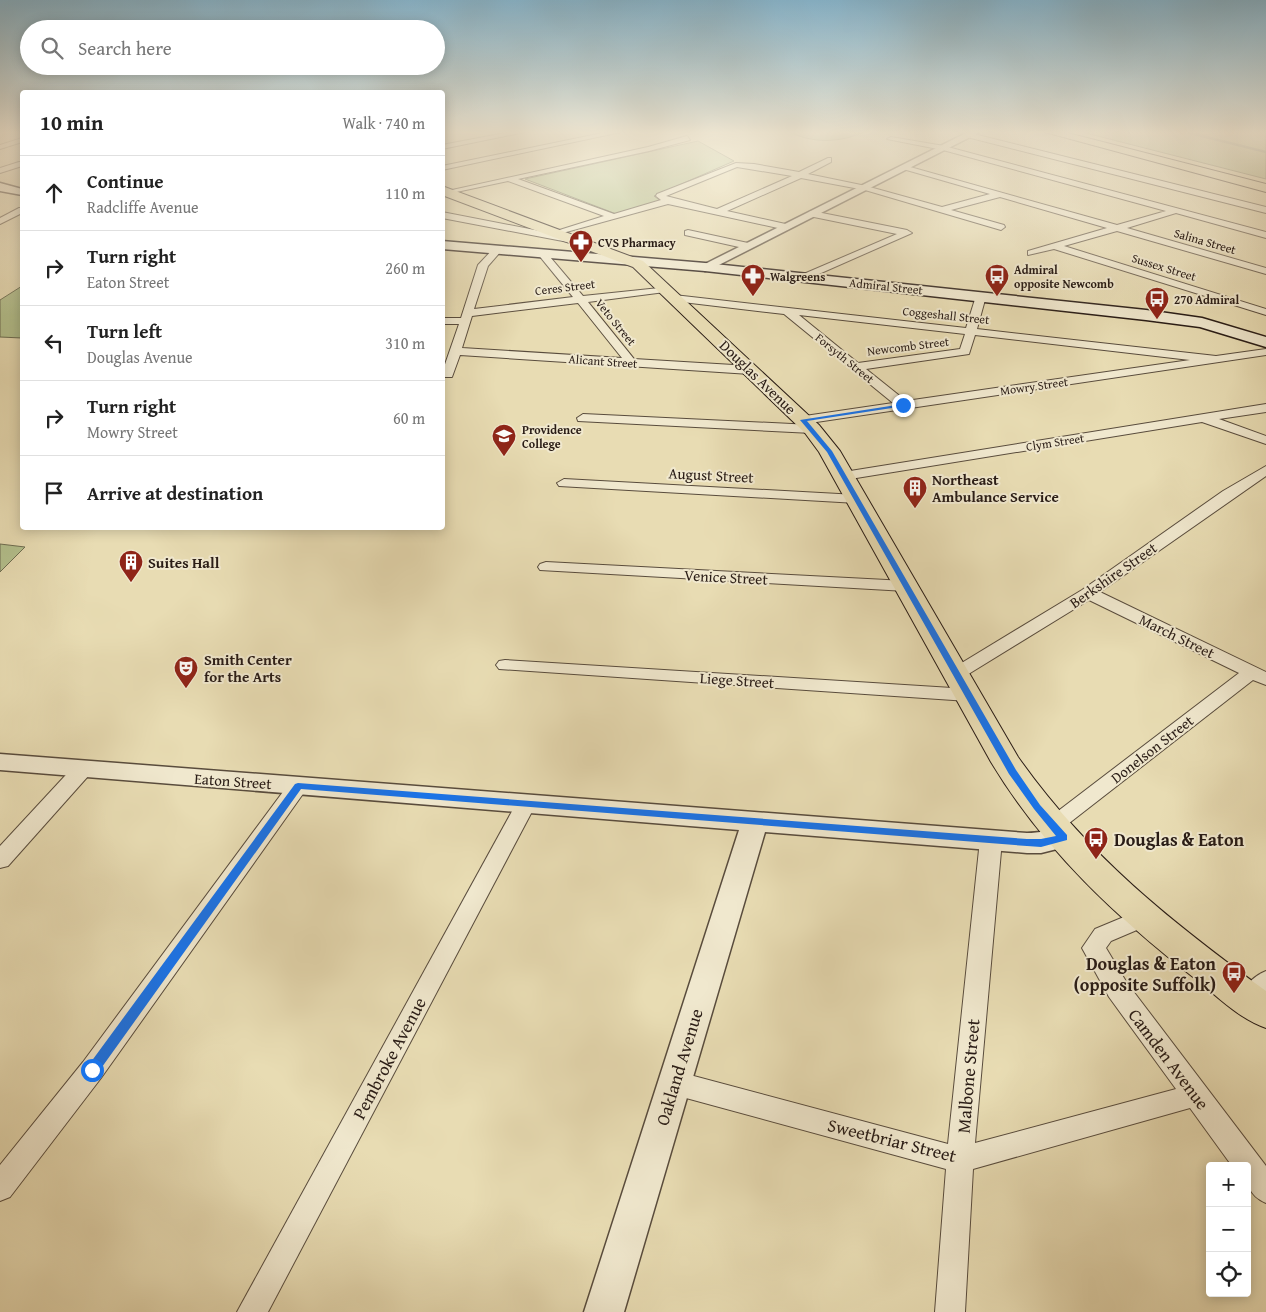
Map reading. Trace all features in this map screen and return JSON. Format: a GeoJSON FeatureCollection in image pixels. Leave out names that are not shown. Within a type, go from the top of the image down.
{"type":"FeatureCollection","features":[{"type":"Feature","properties":{"kind":"main road","name":"Douglas Avenue"},"geometry":{"type":"LineString","coordinates":[[448,192],[632,261],[663,287],[807,425],[826,446],[844,476],[1012,772],[1058,832],[1143,918],[1260,998]]}},
{"type":"Feature","properties":{"kind":"main road","name":"Admiral Street"},"geometry":{"type":"LineString","coordinates":[[445,245],[705,267],[980,296],[1183,320],[1266,342]]}},
{"type":"Feature","properties":{"kind":"main road"},"geometry":{"type":"LineString","coordinates":[[663,287],[652,270],[670,264]]}},
{"type":"Feature","properties":{"kind":"street"},"geometry":{"type":"LineString","coordinates":[[546,192],[615,217]]}},
{"type":"Feature","properties":{"kind":"street"},"geometry":{"type":"LineString","coordinates":[[669,192],[660,196],[668,201],[787,227]]}},
{"type":"Feature","properties":{"kind":"street"},"geometry":{"type":"LineString","coordinates":[[716,212],[761,192]]}},
{"type":"Feature","properties":{"kind":"street"},"geometry":{"type":"LineString","coordinates":[[705,267],[857,192]]}},
{"type":"Feature","properties":{"kind":"street"},"geometry":{"type":"LineString","coordinates":[[880,192],[1001,227]]}},
{"type":"Feature","properties":{"kind":"street","name":"Salina Street"},"geometry":{"type":"LineString","coordinates":[[994,192],[1266,271]]}},
{"type":"Feature","properties":{"kind":"street"},"geometry":{"type":"LineString","coordinates":[[1107,192],[1266,235]]}},
{"type":"Feature","properties":{"kind":"street"},"geometry":{"type":"LineString","coordinates":[[1195,192],[1266,210]]}},
{"type":"Feature","properties":{"kind":"street"},"geometry":{"type":"LineString","coordinates":[[941,210],[1000,194]]}},
{"type":"Feature","properties":{"kind":"street"},"geometry":{"type":"LineString","coordinates":[[1031,253],[1217,198]]}},
{"type":"Feature","properties":{"kind":"street"},"geometry":{"type":"LineString","coordinates":[[445,216],[561,236],[668,201]]}},
{"type":"Feature","properties":{"kind":"street"},"geometry":{"type":"LineString","coordinates":[[0,221],[20,211]]}},
{"type":"Feature","properties":{"kind":"street"},"geometry":{"type":"LineString","coordinates":[[803,278],[907,233],[812,214]]}},
{"type":"Feature","properties":{"kind":"street"},"geometry":{"type":"LineString","coordinates":[[688,233],[748,246]]}},
{"type":"Feature","properties":{"kind":"street","name":"Sussex Street"},"geometry":{"type":"LineString","coordinates":[[1054,246],[1266,312]]}},
{"type":"Feature","properties":{"kind":"street"},"geometry":{"type":"LineString","coordinates":[[448,374],[483,265],[497,250]]}},
{"type":"Feature","properties":{"kind":"street","name":"Veto Street"},"geometry":{"type":"LineString","coordinates":[[542,254],[628,357],[628,362]]}},
{"type":"Feature","properties":{"kind":"street","name":"Ceres Street"},"geometry":{"type":"LineString","coordinates":[[445,320],[663,287]]}},
{"type":"Feature","properties":{"kind":"street","name":"Coggeshall Street"},"geometry":{"type":"LineString","coordinates":[[663,287],[786,310],[1215,359]]}},
{"type":"Feature","properties":{"kind":"street","name":"Newcomb Street"},"geometry":{"type":"LineString","coordinates":[[856,366],[965,352],[972,332],[980,296]]}},
{"type":"Feature","properties":{"kind":"street","name":"Forsyth Street"},"geometry":{"type":"LineString","coordinates":[[786,310],[903,405]]}},
{"type":"Feature","properties":{"kind":"street","name":"Alicant Street"},"geometry":{"type":"LineString","coordinates":[[455,351],[750,370]]}},
{"type":"Feature","properties":{"kind":"street","name":"Mowry Street"},"geometry":{"type":"LineString","coordinates":[[583,418],[807,425],[903,405],[1266,352]]}},
{"type":"Feature","properties":{"kind":"street","name":"Clym Street"},"geometry":{"type":"LineString","coordinates":[[844,476],[1266,408]]}},
{"type":"Feature","properties":{"kind":"street"},"geometry":{"type":"LineString","coordinates":[[1203,418],[1266,440]]}},
{"type":"Feature","properties":{"kind":"street","name":"Berkshire Street"},"geometry":{"type":"LineString","coordinates":[[956,674],[1088,594],[1228,494],[1266,470]]}},
{"type":"Feature","properties":{"kind":"street","name":"August Street"},"geometry":{"type":"LineString","coordinates":[[564,484],[857,499]]}},
{"type":"Feature","properties":{"kind":"street","name":"Venice Street"},"geometry":{"type":"LineString","coordinates":[[546,567],[906,586]]}},
{"type":"Feature","properties":{"kind":"street","name":"March Street"},"geometry":{"type":"LineString","coordinates":[[1088,594],[1259,675]]}},
{"type":"Feature","properties":{"kind":"street","name":"Liege Street"},"geometry":{"type":"LineString","coordinates":[[505,665],[968,695]]}},
{"type":"Feature","properties":{"kind":"street","name":"Donelson Street"},"geometry":{"type":"LineString","coordinates":[[1058,832],[1259,675]]}},
{"type":"Feature","properties":{"kind":"street","name":"Eaton Street"},"geometry":{"type":"LineString","coordinates":[[0,762],[991,840],[1041,843],[1058,832]]}},
{"type":"Feature","properties":{"kind":"street"},"geometry":{"type":"LineString","coordinates":[[0,860],[83,769]]}},
{"type":"Feature","properties":{"kind":"street"},"geometry":{"type":"LineString","coordinates":[[0,1187],[92,1070],[298,786]]}},
{"type":"Feature","properties":{"kind":"street","name":"Pembroke Avenue"},"geometry":{"type":"LineString","coordinates":[[252,1312],[526,804]]}},
{"type":"Feature","properties":{"kind":"street","name":"Oakland Avenue"},"geometry":{"type":"LineString","coordinates":[[604,1312],[755,822]]}},
{"type":"Feature","properties":{"kind":"street","name":"Malbone Street"},"geometry":{"type":"LineString","coordinates":[[950,1312],[960,1160],[991,840]]}},
{"type":"Feature","properties":{"kind":"street","name":"Camden Avenue"},"geometry":{"type":"LineString","coordinates":[[1143,918],[1103,935],[1094,948],[1118,990],[1266,1189]]}},
{"type":"Feature","properties":{"kind":"street","name":"Sweetbriar Street"},"geometry":{"type":"LineString","coordinates":[[675,1083],[960,1160],[1196,1096]]}},
{"type":"Feature","properties":{"kind":"green space"},"geometry":{"type":"Polygon","coordinates":[[[560,192],[663,192],[654,196],[665,204],[619,215],[560,192]]]}},
{"type":"Feature","properties":{"kind":"green space"},"geometry":{"type":"Polygon","coordinates":[[[20,287],[20,338],[0,337],[0,300],[20,287]]]}},
{"type":"Feature","properties":{"kind":"green space"},"geometry":{"type":"Polygon","coordinates":[[[0,544],[25,547],[0,572],[0,544]]]}},
{"type":"Feature","properties":{"kind":"place","name":"CVS Pharmacy"},"geometry":{"type":"Point","coordinates":[581,263]}},
{"type":"Feature","properties":{"kind":"place","name":"Walgreens"},"geometry":{"type":"Point","coordinates":[753,297]}},
{"type":"Feature","properties":{"kind":"place","name":"Admiral opposite Newcomb"},"geometry":{"type":"Point","coordinates":[997,297]}},
{"type":"Feature","properties":{"kind":"place","name":"270 Admiral"},"geometry":{"type":"Point","coordinates":[1157,320]}},
{"type":"Feature","properties":{"kind":"place","name":"Providence College"},"geometry":{"type":"Point","coordinates":[504,457]}},
{"type":"Feature","properties":{"kind":"place","name":"Northeast Ambulance Service"},"geometry":{"type":"Point","coordinates":[915,509]}},
{"type":"Feature","properties":{"kind":"place","name":"Suites Hall"},"geometry":{"type":"Point","coordinates":[131,583]}},
{"type":"Feature","properties":{"kind":"place","name":"Smith Center for the Arts"},"geometry":{"type":"Point","coordinates":[186,689]}},
{"type":"Feature","properties":{"kind":"place","name":"Douglas & Eaton"},"geometry":{"type":"Point","coordinates":[1096,860]}},
{"type":"Feature","properties":{"kind":"place","name":"Douglas & Eaton (opposite Suffolk)"},"geometry":{"type":"Point","coordinates":[1234,994]}},
{"type":"Feature","properties":{"kind":"route"},"geometry":{"type":"LineString","coordinates":[[92,1070],[298,786],[1027,843],[1041,843],[1063,838],[1037,807],[1012,772],[829,451],[803,420],[903,405]]}}]}
